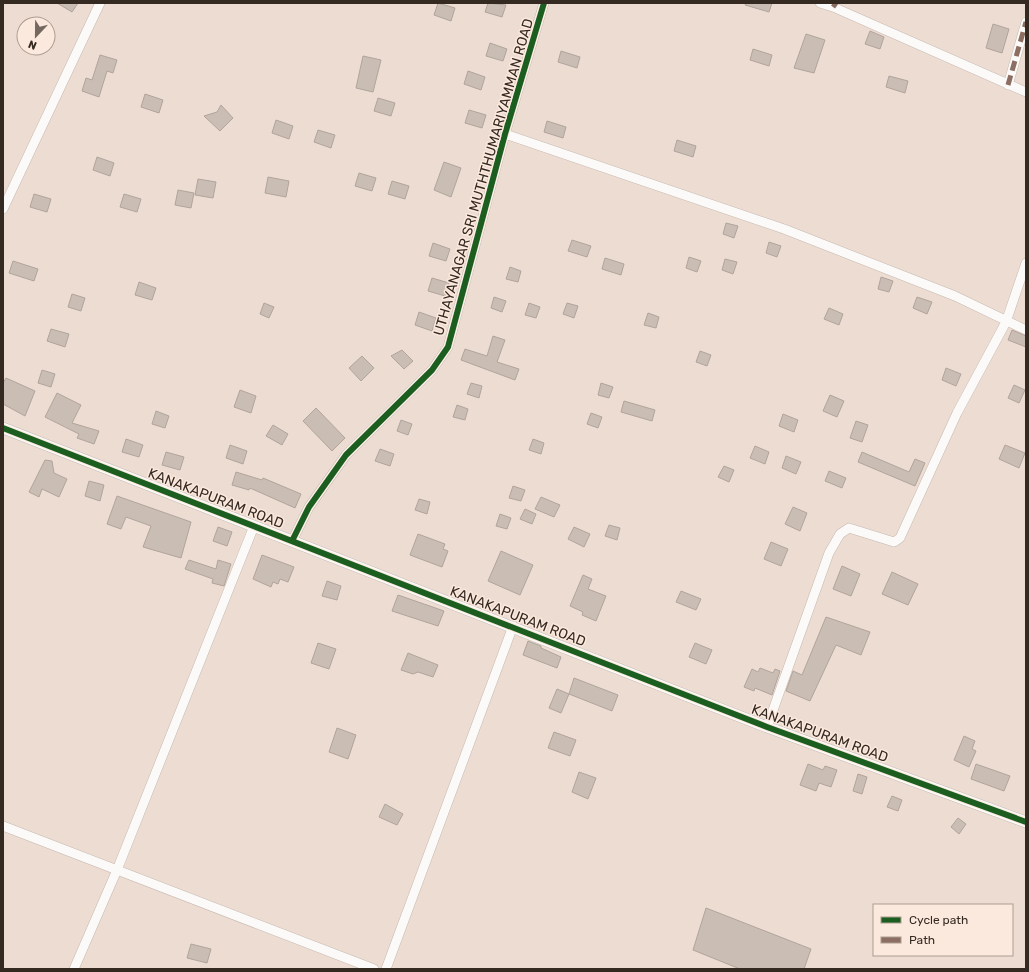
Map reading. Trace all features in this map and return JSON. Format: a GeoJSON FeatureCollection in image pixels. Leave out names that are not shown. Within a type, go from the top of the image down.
{"type":"FeatureCollection","features":[{"type":"Feature","properties":{"kind":"street"},"geometry":{"type":"LineString","coordinates":[[3,209],[100,3]]}},
{"type":"Feature","properties":{"kind":"street","name":"UTHAYANAGAR SRI MUTHTHUMARIYAMMAN ROAD"},"geometry":{"type":"LineString","coordinates":[[292,541],[309,507],[346,455],[432,370],[448,347],[505,134],[544,3]]}},
{"type":"Feature","properties":{"kind":"street"},"geometry":{"type":"LineString","coordinates":[[820,3],[835,5],[1026,92]]}},
{"type":"Feature","properties":{"kind":"street"},"geometry":{"type":"LineString","coordinates":[[1008,84],[1026,22]]}},
{"type":"Feature","properties":{"kind":"street"},"geometry":{"type":"LineString","coordinates":[[505,134],[784,229],[955,296],[1006,322],[1026,330]]}},
{"type":"Feature","properties":{"kind":"street"},"geometry":{"type":"LineString","coordinates":[[767,727],[829,553],[840,534],[849,528],[894,542],[900,538],[958,413],[1006,322],[1026,263]]}},
{"type":"Feature","properties":{"kind":"street","name":"KANAKAPURAM ROAD"},"geometry":{"type":"LineString","coordinates":[[3,428],[513,626],[767,727],[1026,822]]}},
{"type":"Feature","properties":{"kind":"street"},"geometry":{"type":"LineString","coordinates":[[74,969],[117,870],[254,526]]}},
{"type":"Feature","properties":{"kind":"street"},"geometry":{"type":"LineString","coordinates":[[386,969],[513,626]]}},
{"type":"Feature","properties":{"kind":"street"},"geometry":{"type":"LineString","coordinates":[[3,826],[374,969]]}},
{"type":"Feature","properties":{"kind":"building"},"geometry":{"type":"Polygon","coordinates":[[[57,3],[78,3],[72,12],[57,3]]]}},
{"type":"Feature","properties":{"kind":"building"},"geometry":{"type":"Polygon","coordinates":[[[438,3],[455,8],[451,21],[434,15],[438,3]]]}},
{"type":"Feature","properties":{"kind":"building"},"geometry":{"type":"Polygon","coordinates":[[[488,3],[506,5],[502,17],[485,12],[488,3]]]}},
{"type":"Feature","properties":{"kind":"building"},"geometry":{"type":"Polygon","coordinates":[[[746,3],[772,3],[769,12],[745,5],[746,3]]]}},
{"type":"Feature","properties":{"kind":"building"},"geometry":{"type":"Polygon","coordinates":[[[993,24],[1009,29],[1002,53],[986,48],[993,24]]]}},
{"type":"Feature","properties":{"kind":"building"},"geometry":{"type":"Polygon","coordinates":[[[870,31],[884,37],[880,49],[865,44],[870,31]]]}},
{"type":"Feature","properties":{"kind":"building"},"geometry":{"type":"Polygon","coordinates":[[[806,34],[825,40],[814,73],[794,68],[806,34]]]}},
{"type":"Feature","properties":{"kind":"building"},"geometry":{"type":"Polygon","coordinates":[[[490,43],[507,49],[503,61],[486,56],[490,43]]]}},
{"type":"Feature","properties":{"kind":"building"},"geometry":{"type":"Polygon","coordinates":[[[753,49],[772,55],[769,66],[750,60],[753,49]]]}},
{"type":"Feature","properties":{"kind":"building"},"geometry":{"type":"Polygon","coordinates":[[[561,51],[580,57],[577,68],[558,62],[561,51]]]}},
{"type":"Feature","properties":{"kind":"building"},"geometry":{"type":"Polygon","coordinates":[[[100,55],[117,60],[113,73],[107,71],[99,97],[82,91],[86,78],[92,80],[100,55]]]}},
{"type":"Feature","properties":{"kind":"building"},"geometry":{"type":"Polygon","coordinates":[[[363,56],[381,60],[373,92],[356,88],[363,56]]]}},
{"type":"Feature","properties":{"kind":"building"},"geometry":{"type":"Polygon","coordinates":[[[468,71],[485,77],[481,90],[464,84],[468,71]]]}},
{"type":"Feature","properties":{"kind":"building"},"geometry":{"type":"Polygon","coordinates":[[[889,76],[908,81],[905,93],[886,87],[889,76]]]}},
{"type":"Feature","properties":{"kind":"building"},"geometry":{"type":"Polygon","coordinates":[[[145,94],[163,100],[159,113],[141,107],[145,94]]]}},
{"type":"Feature","properties":{"kind":"building"},"geometry":{"type":"Polygon","coordinates":[[[378,98],[395,103],[391,116],[374,111],[378,98]]]}},
{"type":"Feature","properties":{"kind":"building"},"geometry":{"type":"Polygon","coordinates":[[[221,105],[233,118],[220,131],[204,116],[217,112],[221,105]]]}},
{"type":"Feature","properties":{"kind":"building"},"geometry":{"type":"Polygon","coordinates":[[[469,110],[486,115],[482,128],[465,123],[469,110]]]}},
{"type":"Feature","properties":{"kind":"building"},"geometry":{"type":"Polygon","coordinates":[[[276,120],[293,126],[289,139],[272,133],[276,120]]]}},
{"type":"Feature","properties":{"kind":"building"},"geometry":{"type":"Polygon","coordinates":[[[547,121],[566,127],[563,138],[544,132],[547,121]]]}},
{"type":"Feature","properties":{"kind":"building"},"geometry":{"type":"Polygon","coordinates":[[[318,130],[335,135],[331,148],[314,142],[318,130]]]}},
{"type":"Feature","properties":{"kind":"building"},"geometry":{"type":"Polygon","coordinates":[[[677,140],[696,146],[693,157],[674,151],[677,140]]]}},
{"type":"Feature","properties":{"kind":"building"},"geometry":{"type":"Polygon","coordinates":[[[97,157],[114,163],[110,176],[93,170],[97,157]]]}},
{"type":"Feature","properties":{"kind":"building"},"geometry":{"type":"Polygon","coordinates":[[[444,162],[461,168],[451,197],[434,190],[444,162]]]}},
{"type":"Feature","properties":{"kind":"building"},"geometry":{"type":"Polygon","coordinates":[[[359,173],[376,178],[372,191],[355,186],[359,173]]]}},
{"type":"Feature","properties":{"kind":"building"},"geometry":{"type":"Polygon","coordinates":[[[268,177],[289,181],[286,197],[265,193],[268,177]]]}},
{"type":"Feature","properties":{"kind":"building"},"geometry":{"type":"Polygon","coordinates":[[[198,179],[216,182],[213,198],[195,195],[198,179]]]}},
{"type":"Feature","properties":{"kind":"building"},"geometry":{"type":"Polygon","coordinates":[[[392,181],[409,186],[405,199],[388,194],[392,181]]]}},
{"type":"Feature","properties":{"kind":"building"},"geometry":{"type":"Polygon","coordinates":[[[178,190],[194,193],[191,208],[175,205],[178,190]]]}},
{"type":"Feature","properties":{"kind":"building"},"geometry":{"type":"Polygon","coordinates":[[[34,194],[51,199],[47,212],[30,207],[34,194]]]}},
{"type":"Feature","properties":{"kind":"building"},"geometry":{"type":"Polygon","coordinates":[[[124,194],[141,199],[137,212],[120,207],[124,194]]]}},
{"type":"Feature","properties":{"kind":"building"},"geometry":{"type":"Polygon","coordinates":[[[726,223],[738,226],[734,238],[723,234],[726,223]]]}},
{"type":"Feature","properties":{"kind":"building"},"geometry":{"type":"Polygon","coordinates":[[[572,240],[591,246],[587,257],[568,251],[572,240]]]}},
{"type":"Feature","properties":{"kind":"building"},"geometry":{"type":"Polygon","coordinates":[[[769,242],[781,246],[777,257],[766,253],[769,242]]]}},
{"type":"Feature","properties":{"kind":"building"},"geometry":{"type":"Polygon","coordinates":[[[433,243],[450,249],[446,261],[429,256],[433,243]]]}},
{"type":"Feature","properties":{"kind":"building"},"geometry":{"type":"Polygon","coordinates":[[[689,257],[701,261],[697,272],[686,268],[689,257]]]}},
{"type":"Feature","properties":{"kind":"building"},"geometry":{"type":"Polygon","coordinates":[[[605,258],[624,264],[621,275],[602,269],[605,258]]]}},
{"type":"Feature","properties":{"kind":"building"},"geometry":{"type":"Polygon","coordinates":[[[725,259],[737,262],[733,274],[722,270],[725,259]]]}},
{"type":"Feature","properties":{"kind":"building"},"geometry":{"type":"Polygon","coordinates":[[[13,261],[38,269],[34,281],[9,273],[13,261]]]}},
{"type":"Feature","properties":{"kind":"building"},"geometry":{"type":"Polygon","coordinates":[[[510,267],[521,271],[518,282],[506,279],[510,267]]]}},
{"type":"Feature","properties":{"kind":"building"},"geometry":{"type":"Polygon","coordinates":[[[881,277],[893,281],[889,292],[878,289],[881,277]]]}},
{"type":"Feature","properties":{"kind":"building"},"geometry":{"type":"Polygon","coordinates":[[[432,278],[449,283],[445,296],[428,291],[432,278]]]}},
{"type":"Feature","properties":{"kind":"building"},"geometry":{"type":"Polygon","coordinates":[[[139,282],[156,288],[152,300],[135,295],[139,282]]]}},
{"type":"Feature","properties":{"kind":"building"},"geometry":{"type":"Polygon","coordinates":[[[72,294],[85,298],[81,311],[68,307],[72,294]]]}},
{"type":"Feature","properties":{"kind":"building"},"geometry":{"type":"Polygon","coordinates":[[[494,297],[506,301],[502,312],[491,308],[494,297]]]}},
{"type":"Feature","properties":{"kind":"building"},"geometry":{"type":"Polygon","coordinates":[[[917,297],[932,302],[927,314],[913,308],[917,297]]]}},
{"type":"Feature","properties":{"kind":"building"},"geometry":{"type":"Polygon","coordinates":[[[264,303],[274,307],[269,318],[260,314],[264,303]]]}},
{"type":"Feature","properties":{"kind":"building"},"geometry":{"type":"Polygon","coordinates":[[[529,303],[540,307],[536,318],[525,315],[529,303]]]}},
{"type":"Feature","properties":{"kind":"building"},"geometry":{"type":"Polygon","coordinates":[[[567,303],[578,306],[574,318],[563,314],[567,303]]]}},
{"type":"Feature","properties":{"kind":"building"},"geometry":{"type":"Polygon","coordinates":[[[829,308],[843,314],[839,325],[824,319],[829,308]]]}},
{"type":"Feature","properties":{"kind":"building"},"geometry":{"type":"Polygon","coordinates":[[[419,312],[436,318],[432,331],[415,325],[419,312]]]}},
{"type":"Feature","properties":{"kind":"building"},"geometry":{"type":"Polygon","coordinates":[[[648,313],[659,317],[656,328],[644,325],[648,313]]]}},
{"type":"Feature","properties":{"kind":"building"},"geometry":{"type":"Polygon","coordinates":[[[51,329],[69,334],[65,347],[47,341],[51,329]]]}},
{"type":"Feature","properties":{"kind":"building"},"geometry":{"type":"Polygon","coordinates":[[[1012,330],[1026,336],[1026,347],[1008,340],[1012,330]]]}},
{"type":"Feature","properties":{"kind":"building"},"geometry":{"type":"Polygon","coordinates":[[[493,336],[505,340],[497,362],[519,369],[515,380],[461,360],[465,349],[487,356],[493,336]]]}},
{"type":"Feature","properties":{"kind":"building"},"geometry":{"type":"Polygon","coordinates":[[[402,350],[413,361],[404,369],[391,356],[402,350]]]}},
{"type":"Feature","properties":{"kind":"building"},"geometry":{"type":"Polygon","coordinates":[[[700,351],[711,355],[707,366],[696,362],[700,351]]]}},
{"type":"Feature","properties":{"kind":"building"},"geometry":{"type":"Polygon","coordinates":[[[362,356],[374,368],[361,381],[349,368],[362,356]]]}},
{"type":"Feature","properties":{"kind":"building"},"geometry":{"type":"Polygon","coordinates":[[[946,368],[961,374],[956,386],[942,380],[946,368]]]}},
{"type":"Feature","properties":{"kind":"building"},"geometry":{"type":"Polygon","coordinates":[[[42,370],[55,374],[51,387],[38,383],[42,370]]]}},
{"type":"Feature","properties":{"kind":"building"},"geometry":{"type":"Polygon","coordinates":[[[6,378],[35,391],[25,416],[3,404],[3,383],[6,378]]]}},
{"type":"Feature","properties":{"kind":"building"},"geometry":{"type":"Polygon","coordinates":[[[471,383],[482,386],[479,398],[467,394],[471,383]]]}},
{"type":"Feature","properties":{"kind":"building"},"geometry":{"type":"Polygon","coordinates":[[[601,383],[613,387],[609,398],[598,395],[601,383]]]}},
{"type":"Feature","properties":{"kind":"building"},"geometry":{"type":"Polygon","coordinates":[[[1014,385],[1025,390],[1019,403],[1008,398],[1014,385]]]}},
{"type":"Feature","properties":{"kind":"building"},"geometry":{"type":"Polygon","coordinates":[[[240,390],[256,396],[251,413],[234,407],[240,390]]]}},
{"type":"Feature","properties":{"kind":"building"},"geometry":{"type":"Polygon","coordinates":[[[57,393],[81,405],[72,423],[99,431],[94,444],[77,438],[79,434],[45,417],[57,393]]]}},
{"type":"Feature","properties":{"kind":"building"},"geometry":{"type":"Polygon","coordinates":[[[830,395],[844,401],[837,417],[823,411],[830,395]]]}},
{"type":"Feature","properties":{"kind":"building"},"geometry":{"type":"Polygon","coordinates":[[[624,401],[655,410],[652,421],[621,412],[624,401]]]}},
{"type":"Feature","properties":{"kind":"building"},"geometry":{"type":"Polygon","coordinates":[[[457,405],[468,409],[465,420],[453,417],[457,405]]]}},
{"type":"Feature","properties":{"kind":"building"},"geometry":{"type":"Polygon","coordinates":[[[316,408],[345,438],[332,451],[303,421],[316,408]]]}},
{"type":"Feature","properties":{"kind":"building"},"geometry":{"type":"Polygon","coordinates":[[[156,411],[169,416],[165,428],[152,424],[156,411]]]}},
{"type":"Feature","properties":{"kind":"building"},"geometry":{"type":"Polygon","coordinates":[[[591,413],[602,417],[598,428],[587,424],[591,413]]]}},
{"type":"Feature","properties":{"kind":"building"},"geometry":{"type":"Polygon","coordinates":[[[783,414],[798,420],[794,432],[779,426],[783,414]]]}},
{"type":"Feature","properties":{"kind":"building"},"geometry":{"type":"Polygon","coordinates":[[[401,420],[412,424],[408,435],[397,431],[401,420]]]}},
{"type":"Feature","properties":{"kind":"building"},"geometry":{"type":"Polygon","coordinates":[[[856,421],[868,425],[862,442],[850,438],[856,421]]]}},
{"type":"Feature","properties":{"kind":"building"},"geometry":{"type":"Polygon","coordinates":[[[273,425],[288,434],[282,445],[266,436],[273,425]]]}},
{"type":"Feature","properties":{"kind":"building"},"geometry":{"type":"Polygon","coordinates":[[[126,439],[143,445],[139,457],[122,452],[126,439]]]}},
{"type":"Feature","properties":{"kind":"building"},"geometry":{"type":"Polygon","coordinates":[[[533,439],[544,443],[541,454],[529,450],[533,439]]]}},
{"type":"Feature","properties":{"kind":"building"},"geometry":{"type":"Polygon","coordinates":[[[230,445],[247,451],[243,464],[226,458],[230,445]]]}},
{"type":"Feature","properties":{"kind":"building"},"geometry":{"type":"Polygon","coordinates":[[[1005,445],[1025,453],[1019,468],[999,459],[1005,445]]]}},
{"type":"Feature","properties":{"kind":"building"},"geometry":{"type":"Polygon","coordinates":[[[755,446],[769,452],[765,464],[750,458],[755,446]]]}},
{"type":"Feature","properties":{"kind":"building"},"geometry":{"type":"Polygon","coordinates":[[[380,449],[394,454],[390,466],[375,461],[380,449]]]}},
{"type":"Feature","properties":{"kind":"building"},"geometry":{"type":"Polygon","coordinates":[[[166,452],[184,457],[180,470],[162,465],[166,452]]]}},
{"type":"Feature","properties":{"kind":"building"},"geometry":{"type":"Polygon","coordinates":[[[862,452],[909,472],[915,459],[925,463],[915,486],[858,462],[862,452]]]}},
{"type":"Feature","properties":{"kind":"building"},"geometry":{"type":"Polygon","coordinates":[[[786,456],[801,462],[796,474],[782,468],[786,456]]]}},
{"type":"Feature","properties":{"kind":"building"},"geometry":{"type":"Polygon","coordinates":[[[45,460],[52,461],[54,473],[67,479],[59,497],[42,489],[39,497],[29,492],[45,460]]]}},
{"type":"Feature","properties":{"kind":"building"},"geometry":{"type":"Polygon","coordinates":[[[724,466],[734,470],[729,482],[718,477],[724,466]]]}},
{"type":"Feature","properties":{"kind":"building"},"geometry":{"type":"Polygon","coordinates":[[[829,471],[846,478],[842,488],[825,481],[829,471]]]}},
{"type":"Feature","properties":{"kind":"building"},"geometry":{"type":"Polygon","coordinates":[[[236,472],[262,480],[263,478],[301,494],[295,508],[250,488],[249,490],[232,485],[236,472]]]}},
{"type":"Feature","properties":{"kind":"building"},"geometry":{"type":"Polygon","coordinates":[[[89,481],[104,485],[100,501],[85,496],[89,481]]]}},
{"type":"Feature","properties":{"kind":"building"},"geometry":{"type":"Polygon","coordinates":[[[513,486],[525,490],[521,501],[509,498],[513,486]]]}},
{"type":"Feature","properties":{"kind":"building"},"geometry":{"type":"Polygon","coordinates":[[[117,496],[191,522],[181,558],[143,547],[151,526],[126,517],[121,529],[107,524],[117,496]]]}},
{"type":"Feature","properties":{"kind":"building"},"geometry":{"type":"Polygon","coordinates":[[[541,497],[560,505],[554,517],[535,509],[541,497]]]}},
{"type":"Feature","properties":{"kind":"building"},"geometry":{"type":"Polygon","coordinates":[[[419,499],[430,502],[427,514],[415,510],[419,499]]]}},
{"type":"Feature","properties":{"kind":"building"},"geometry":{"type":"Polygon","coordinates":[[[793,507],[807,513],[800,531],[785,524],[793,507]]]}},
{"type":"Feature","properties":{"kind":"building"},"geometry":{"type":"Polygon","coordinates":[[[525,509],[536,514],[532,524],[520,519],[525,509]]]}},
{"type":"Feature","properties":{"kind":"building"},"geometry":{"type":"Polygon","coordinates":[[[500,514],[511,518],[507,529],[496,526],[500,514]]]}},
{"type":"Feature","properties":{"kind":"building"},"geometry":{"type":"Polygon","coordinates":[[[609,525],[620,528],[617,540],[605,536],[609,525]]]}},
{"type":"Feature","properties":{"kind":"building"},"geometry":{"type":"Polygon","coordinates":[[[218,527],[232,532],[227,546],[213,541],[218,527]]]}},
{"type":"Feature","properties":{"kind":"building"},"geometry":{"type":"Polygon","coordinates":[[[574,527],[590,534],[584,547],[568,539],[574,527]]]}},
{"type":"Feature","properties":{"kind":"building"},"geometry":{"type":"Polygon","coordinates":[[[418,534],[445,544],[443,549],[448,551],[442,567],[410,555],[418,534]]]}},
{"type":"Feature","properties":{"kind":"building"},"geometry":{"type":"Polygon","coordinates":[[[771,542],[788,549],[781,566],[764,559],[771,542]]]}},
{"type":"Feature","properties":{"kind":"building"},"geometry":{"type":"Polygon","coordinates":[[[501,551],[533,565],[520,595],[488,581],[501,551]]]}},
{"type":"Feature","properties":{"kind":"building"},"geometry":{"type":"Polygon","coordinates":[[[262,555],[294,567],[288,582],[280,579],[278,584],[273,582],[271,587],[253,579],[262,555]]]}},
{"type":"Feature","properties":{"kind":"building"},"geometry":{"type":"Polygon","coordinates":[[[189,560],[216,569],[218,560],[231,564],[224,586],[212,583],[213,579],[185,569],[189,560]]]}},
{"type":"Feature","properties":{"kind":"building"},"geometry":{"type":"Polygon","coordinates":[[[842,566],[860,574],[851,596],[833,589],[842,566]]]}},
{"type":"Feature","properties":{"kind":"building"},"geometry":{"type":"Polygon","coordinates":[[[892,572],[918,584],[908,605],[882,594],[892,572]]]}},
{"type":"Feature","properties":{"kind":"building"},"geometry":{"type":"Polygon","coordinates":[[[583,575],[592,579],[588,589],[606,596],[596,621],[582,615],[583,612],[570,606],[583,575]]]}},
{"type":"Feature","properties":{"kind":"building"},"geometry":{"type":"Polygon","coordinates":[[[327,581],[341,586],[337,600],[322,596],[327,581]]]}},
{"type":"Feature","properties":{"kind":"building"},"geometry":{"type":"Polygon","coordinates":[[[681,591],[701,599],[696,610],[676,602],[681,591]]]}},
{"type":"Feature","properties":{"kind":"building"},"geometry":{"type":"Polygon","coordinates":[[[398,595],[444,611],[438,626],[392,611],[398,595]]]}},
{"type":"Feature","properties":{"kind":"building"},"geometry":{"type":"Polygon","coordinates":[[[826,617],[870,632],[861,655],[836,645],[810,701],[786,691],[793,671],[802,675],[826,617]]]}},
{"type":"Feature","properties":{"kind":"building"},"geometry":{"type":"Polygon","coordinates":[[[528,641],[561,657],[557,668],[523,655],[528,641]]]}},
{"type":"Feature","properties":{"kind":"building"},"geometry":{"type":"Polygon","coordinates":[[[318,643],[336,649],[329,669],[311,663],[318,643]]]}},
{"type":"Feature","properties":{"kind":"building"},"geometry":{"type":"Polygon","coordinates":[[[695,643],[712,650],[706,664],[689,657],[695,643]]]}},
{"type":"Feature","properties":{"kind":"building"},"geometry":{"type":"Polygon","coordinates":[[[408,653],[438,665],[433,677],[418,672],[413,674],[401,670],[408,653]]]}},
{"type":"Feature","properties":{"kind":"building"},"geometry":{"type":"Polygon","coordinates":[[[760,668],[773,673],[775,669],[780,671],[772,695],[755,688],[754,691],[744,687],[752,669],[758,672],[760,668]]]}},
{"type":"Feature","properties":{"kind":"building"},"geometry":{"type":"Polygon","coordinates":[[[574,678],[618,695],[612,711],[569,694],[574,678]]]}},
{"type":"Feature","properties":{"kind":"building"},"geometry":{"type":"Polygon","coordinates":[[[557,689],[569,694],[561,713],[549,708],[557,689]]]}},
{"type":"Feature","properties":{"kind":"building"},"geometry":{"type":"Polygon","coordinates":[[[337,728],[356,735],[348,759],[329,752],[337,728]]]}},
{"type":"Feature","properties":{"kind":"building"},"geometry":{"type":"Polygon","coordinates":[[[554,732],[576,740],[570,756],[548,748],[554,732]]]}},
{"type":"Feature","properties":{"kind":"building"},"geometry":{"type":"Polygon","coordinates":[[[964,736],[975,741],[972,749],[976,751],[969,767],[954,760],[964,736]]]}},
{"type":"Feature","properties":{"kind":"building"},"geometry":{"type":"Polygon","coordinates":[[[808,764],[823,770],[825,766],[837,770],[831,787],[819,783],[816,791],[800,785],[808,764]]]}},
{"type":"Feature","properties":{"kind":"building"},"geometry":{"type":"Polygon","coordinates":[[[976,764],[1010,776],[1004,791],[971,779],[976,764]]]}},
{"type":"Feature","properties":{"kind":"building"},"geometry":{"type":"Polygon","coordinates":[[[579,772],[596,778],[588,799],[572,792],[579,772]]]}},
{"type":"Feature","properties":{"kind":"building"},"geometry":{"type":"Polygon","coordinates":[[[858,774],[867,777],[862,794],[853,791],[858,774]]]}},
{"type":"Feature","properties":{"kind":"building"},"geometry":{"type":"Polygon","coordinates":[[[892,796],[902,800],[898,811],[887,807],[892,796]]]}},
{"type":"Feature","properties":{"kind":"building"},"geometry":{"type":"Polygon","coordinates":[[[385,804],[403,814],[397,825],[379,817],[385,804]]]}},
{"type":"Feature","properties":{"kind":"building"},"geometry":{"type":"Polygon","coordinates":[[[958,818],[966,824],[959,834],[951,827],[958,818]]]}},
{"type":"Feature","properties":{"kind":"building"},"geometry":{"type":"Polygon","coordinates":[[[706,908],[811,949],[804,969],[740,969],[693,950],[706,908]]]}},
{"type":"Feature","properties":{"kind":"building"},"geometry":{"type":"Polygon","coordinates":[[[191,944],[211,949],[207,963],[187,958],[191,944]]]}},
{"type":"Feature","properties":{"kind":"marked path"},"geometry":{"type":"LineString","coordinates":[[833,7],[836,3]]}},
{"type":"Feature","properties":{"kind":"marked path"},"geometry":{"type":"LineString","coordinates":[[1008,85],[1026,22]]}},
{"type":"Feature","properties":{"kind":"cycle path"},"geometry":{"type":"LineString","coordinates":[[292,541],[309,507],[346,455],[432,370],[448,347],[505,134],[544,3]]}},
{"type":"Feature","properties":{"kind":"cycle path"},"geometry":{"type":"LineString","coordinates":[[3,428],[767,727],[1026,822]]}}]}
